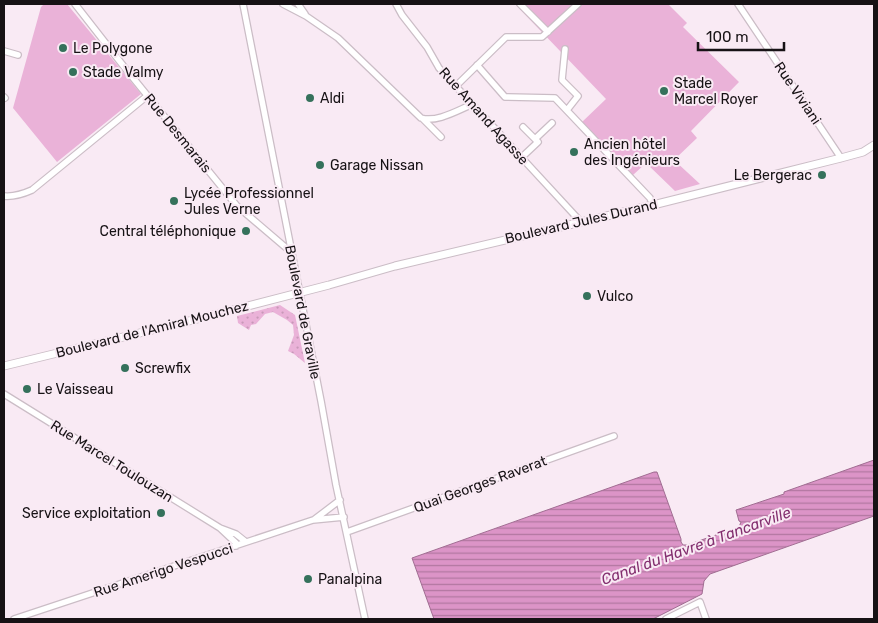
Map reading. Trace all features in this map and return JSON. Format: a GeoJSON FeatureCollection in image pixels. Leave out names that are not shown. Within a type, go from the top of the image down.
{"type":"FeatureCollection","features":[{"type":"Feature","properties":{"kind":"main road","name":"Boulevard Jules Durand"},"geometry":{"type":"LineString","coordinates":[[300,292],[395,266],[842,158],[863,152],[874,145]]}},
{"type":"Feature","properties":{"kind":"main road","name":"Boulevard de l'Amiral Mouchez"},"geometry":{"type":"LineString","coordinates":[[4,366],[300,292]]}},
{"type":"Feature","properties":{"kind":"street","name":"Rue Desmarais"},"geometry":{"type":"LineString","coordinates":[[75,4],[237,206],[291,252]]}},
{"type":"Feature","properties":{"kind":"street","name":"Boulevard de Graville"},"geometry":{"type":"LineString","coordinates":[[243,4],[365,619]]}},
{"type":"Feature","properties":{"kind":"street"},"geometry":{"type":"LineString","coordinates":[[283,4],[306,16],[338,38],[441,137]]}},
{"type":"Feature","properties":{"kind":"street"},"geometry":{"type":"LineString","coordinates":[[298,4],[306,16]]}},
{"type":"Feature","properties":{"kind":"street","name":"Rue Amand Agasse"},"geometry":{"type":"LineString","coordinates":[[396,4],[402,15],[427,47],[439,68],[581,222]]}},
{"type":"Feature","properties":{"kind":"street"},"geometry":{"type":"LineString","coordinates":[[520,4],[548,32]]}},
{"type":"Feature","properties":{"kind":"street"},"geometry":{"type":"LineString","coordinates":[[456,86],[506,37],[542,37],[578,4]]}},
{"type":"Feature","properties":{"kind":"street","name":"Rue Viviani"},"geometry":{"type":"LineString","coordinates":[[738,4],[842,158]]}},
{"type":"Feature","properties":{"kind":"street"},"geometry":{"type":"LineString","coordinates":[[565,49],[562,80],[578,96],[567,110]]}},
{"type":"Feature","properties":{"kind":"street"},"geometry":{"type":"LineString","coordinates":[[4,51],[18,55]]}},
{"type":"Feature","properties":{"kind":"street"},"geometry":{"type":"LineString","coordinates":[[477,65],[505,97],[555,98],[650,198],[653,205]]}},
{"type":"Feature","properties":{"kind":"street"},"geometry":{"type":"LineString","coordinates":[[4,196],[16,196],[32,190],[147,96]]}},
{"type":"Feature","properties":{"kind":"street"},"geometry":{"type":"LineString","coordinates":[[421,118],[439,118],[473,104]]}},
{"type":"Feature","properties":{"kind":"street"},"geometry":{"type":"LineString","coordinates":[[535,139],[552,123]]}},
{"type":"Feature","properties":{"kind":"street"},"geometry":{"type":"LineString","coordinates":[[522,157],[538,142],[523,127]]}},
{"type":"Feature","properties":{"kind":"street","name":"Boulevard Jules Durand"},"geometry":{"type":"LineString","coordinates":[[863,152],[874,149]]}},
{"type":"Feature","properties":{"kind":"street","name":"Rue Marcel Toulouzan"},"geometry":{"type":"LineString","coordinates":[[4,394],[220,528],[236,534],[246,542]]}},
{"type":"Feature","properties":{"kind":"street","name":"Quai Georges Raverat"},"geometry":{"type":"LineString","coordinates":[[347,532],[614,436]]}},
{"type":"Feature","properties":{"kind":"street","name":"Rue Amerigo Vespucci"},"geometry":{"type":"LineString","coordinates":[[313,520],[340,500]]}},
{"type":"Feature","properties":{"kind":"street","name":"Rue Amerigo Vespucci"},"geometry":{"type":"LineString","coordinates":[[14,619],[313,520],[344,517]]}},
{"type":"Feature","properties":{"kind":"street","name":"Rue Marcel Toulouzan"},"geometry":{"type":"LineString","coordinates":[[220,528],[236,543],[236,546]]}},
{"type":"Feature","properties":{"kind":"street"},"geometry":{"type":"LineString","coordinates":[[666,619],[700,602],[706,619]]}},
{"type":"Feature","properties":{"kind":"shaded area","name":"Stade Valmy"},"geometry":{"type":"Polygon","coordinates":[[[44,4],[67,4],[141,94],[57,162],[13,108],[41,7],[44,4]]]}},
{"type":"Feature","properties":{"kind":"shaded area","name":"Stade Marcel Royer"},"geometry":{"type":"Polygon","coordinates":[[[515,4],[668,4],[687,23],[683,27],[739,82],[691,131],[697,138],[674,160],[700,184],[675,191],[646,163],[633,175],[582,122],[606,99],[515,4]]]}},
{"type":"Feature","properties":{"kind":"shaded area"},"geometry":{"type":"Polygon","coordinates":[[[280,305],[295,315],[305,363],[288,351],[294,335],[293,325],[287,320],[273,312],[265,314],[256,324],[251,325],[249,330],[238,323],[237,316],[280,305]]]}},
{"type":"Feature","properties":{"kind":"water","name":"Canal du Havre à Tancarville"},"geometry":{"type":"Polygon","coordinates":[[[874,460],[874,516],[710,574],[704,581],[702,594],[653,619],[434,619],[412,558],[654,472],[657,472],[681,542],[683,545],[687,545],[739,527],[741,522],[736,510],[874,460]]]}},
{"type":"Feature","properties":{"kind":"place","name":"Le Polygone"},"geometry":{"type":"Point","coordinates":[63,48]}},
{"type":"Feature","properties":{"kind":"place","name":"Stade Valmy"},"geometry":{"type":"Point","coordinates":[73,72]}},
{"type":"Feature","properties":{"kind":"place","name":"Stade Marcel Royer"},"geometry":{"type":"Point","coordinates":[664,91]}},
{"type":"Feature","properties":{"kind":"place","name":"Aldi"},"geometry":{"type":"Point","coordinates":[310,98]}},
{"type":"Feature","properties":{"kind":"place","name":"Ancien hôtel des Ingénieurs"},"geometry":{"type":"Point","coordinates":[574,152]}},
{"type":"Feature","properties":{"kind":"place","name":"Garage Nissan"},"geometry":{"type":"Point","coordinates":[320,165]}},
{"type":"Feature","properties":{"kind":"place","name":"Le Bergerac"},"geometry":{"type":"Point","coordinates":[822,175]}},
{"type":"Feature","properties":{"kind":"place","name":"Lycée Professionnel Jules Verne"},"geometry":{"type":"Point","coordinates":[174,201]}},
{"type":"Feature","properties":{"kind":"place","name":"Central téléphonique"},"geometry":{"type":"Point","coordinates":[246,231]}},
{"type":"Feature","properties":{"kind":"place","name":"Vulco"},"geometry":{"type":"Point","coordinates":[587,296]}},
{"type":"Feature","properties":{"kind":"place","name":"Screwfix"},"geometry":{"type":"Point","coordinates":[125,368]}},
{"type":"Feature","properties":{"kind":"place","name":"Le Vaisseau"},"geometry":{"type":"Point","coordinates":[27,389]}},
{"type":"Feature","properties":{"kind":"place","name":"Service exploitation"},"geometry":{"type":"Point","coordinates":[161,513]}},
{"type":"Feature","properties":{"kind":"place","name":"Panalpina"},"geometry":{"type":"Point","coordinates":[308,579]}}]}
